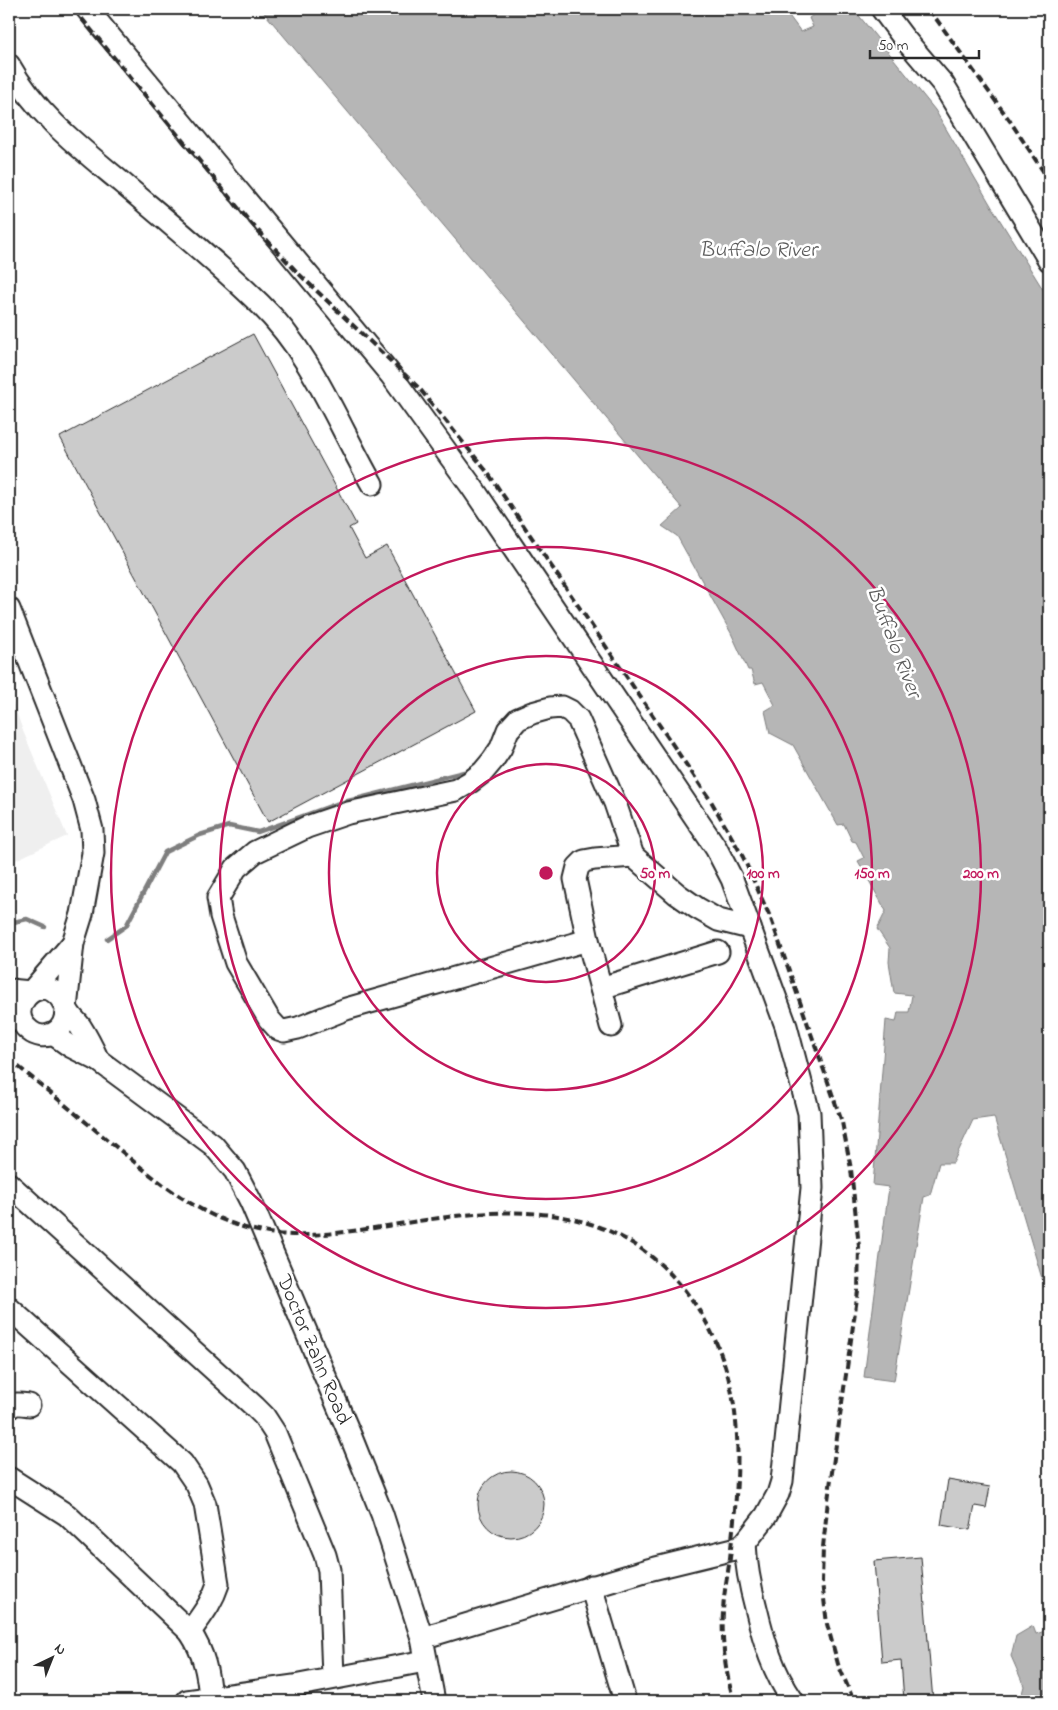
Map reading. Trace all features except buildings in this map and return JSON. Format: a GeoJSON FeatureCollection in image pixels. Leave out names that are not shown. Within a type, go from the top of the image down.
{"type":"FeatureCollection","features":[{"type":"Feature","properties":{"kind":"street"},"geometry":{"type":"LineString","coordinates":[[87,9],[413,403],[519,555],[716,848],[732,879],[786,1026],[809,1113],[812,1188],[782,1481],[773,1505],[744,1543],[731,1550],[591,1586],[422,1638]]}},
{"type":"Feature","properties":{"kind":"street"},"geometry":{"type":"LineString","coordinates":[[882,9],[947,90],[1049,260]]}},
{"type":"Feature","properties":{"kind":"street"},"geometry":{"type":"LineString","coordinates":[[9,65],[36,104],[58,129],[191,242],[261,305],[279,325],[300,353],[336,414],[372,484]]}},
{"type":"Feature","properties":{"kind":"street","name":"Doctor Zahn Road"},"geometry":{"type":"LineString","coordinates":[[9,613],[84,800],[92,830],[93,853],[90,878],[73,943],[66,1019],[61,1028],[53,1034],[43,1036],[33,1034],[15,1014],[24,999],[73,943]]}},
{"type":"Feature","properties":{"kind":"street"},"geometry":{"type":"LineString","coordinates":[[588,940],[346,1009],[298,1028],[284,1031],[278,1029],[269,1019],[236,963],[221,916],[218,898],[236,868],[256,852],[307,827],[348,813],[456,790],[483,772],[501,748],[508,730],[518,720],[532,713],[562,707],[570,711],[578,719],[615,803],[633,856],[677,894],[698,908],[718,920],[750,928]]}},
{"type":"Feature","properties":{"kind":"street"},"geometry":{"type":"LineString","coordinates":[[611,1026],[588,940],[575,880],[578,867],[584,861],[633,856]]}},
{"type":"Feature","properties":{"kind":"street"},"geometry":{"type":"LineString","coordinates":[[601,988],[718,952]]}},
{"type":"Feature","properties":{"kind":"street","name":"Doctor Zahn Road"},"geometry":{"type":"LineString","coordinates":[[31,992],[48,989],[56,992],[63,999],[66,1009],[79,1025],[98,1060]]}},
{"type":"Feature","properties":{"kind":"street"},"geometry":{"type":"LineString","coordinates":[[9,990],[31,992]]}},
{"type":"Feature","properties":{"kind":"street","name":"Doctor Zahn Road"},"geometry":{"type":"LineString","coordinates":[[53,1034],[70,1046],[98,1060],[213,1145],[226,1158],[239,1178],[251,1202],[382,1514],[422,1638],[434,1701]]}},
{"type":"Feature","properties":{"kind":"street"},"geometry":{"type":"LineString","coordinates":[[9,1184],[254,1407],[270,1424],[325,1555],[329,1570],[333,1678]]}},
{"type":"Feature","properties":{"kind":"street"},"geometry":{"type":"LineString","coordinates":[[9,1308],[182,1463],[197,1485],[205,1504],[218,1584],[208,1608],[190,1632]]}},
{"type":"Feature","properties":{"kind":"street"},"geometry":{"type":"LineString","coordinates":[[9,1478],[67,1515],[190,1632],[199,1645],[205,1660],[210,1698]]}},
{"type":"Feature","properties":{"kind":"street"},"geometry":{"type":"LineString","coordinates":[[744,1543],[746,1568],[767,1650],[774,1670],[793,1701]]}},
{"type":"Feature","properties":{"kind":"street"},"geometry":{"type":"LineString","coordinates":[[591,1586],[625,1701]]}},
{"type":"Feature","properties":{"kind":"street"},"geometry":{"type":"LineString","coordinates":[[187,1701],[210,1698],[295,1694],[333,1678],[426,1661]]}},
{"type":"Feature","properties":{"kind":"shaded area"},"geometry":{"type":"Polygon","coordinates":[[[9,691],[23,731],[67,836],[9,863],[9,691]]]}},
{"type":"Feature","properties":{"kind":"water","name":"Buffalo River"},"geometry":{"type":"Polygon","coordinates":[[[838,8],[856,12],[935,110],[1049,299],[1049,1302],[994,1117],[973,1120],[953,1163],[939,1163],[930,1195],[924,1197],[894,1381],[864,1377],[889,1187],[873,1185],[886,1020],[896,1022],[898,1012],[909,1012],[912,995],[894,993],[889,962],[890,948],[877,929],[886,911],[858,861],[864,858],[856,842],[852,841],[844,824],[838,825],[793,745],[770,733],[765,711],[775,705],[763,682],[755,684],[751,670],[748,670],[731,633],[677,536],[662,526],[682,508],[261,9],[784,9],[801,32],[813,27],[809,18],[825,10],[838,8]]]}},
{"type":"Feature","properties":{"kind":"water"},"geometry":{"type":"Polygon","coordinates":[[[1049,1621],[1049,1701],[1020,1701],[1024,1686],[1011,1656],[1016,1636],[1033,1626],[1036,1634],[1045,1631],[1044,1623],[1049,1621]]]}},
{"type":"Feature","properties":{"kind":"waterway"},"geometry":{"type":"LineString","coordinates":[[107,939],[126,926],[165,852],[200,835],[229,826],[258,832],[336,804],[472,770]]}},
{"type":"Feature","properties":{"kind":"waterway"},"geometry":{"type":"LineString","coordinates":[[9,923],[27,919],[45,927]]}},
{"type":"Feature","properties":{"kind":"railway"},"geometry":{"type":"LineString","coordinates":[[74,9],[250,222],[299,274],[419,388],[488,473],[711,801],[743,857],[771,919],[842,1122],[851,1169],[859,1247],[858,1291],[828,1500],[823,1547],[822,1582],[827,1624],[838,1664],[854,1701]]}},
{"type":"Feature","properties":{"kind":"railway"},"geometry":{"type":"LineString","coordinates":[[929,9],[1010,121],[1049,180]]}},
{"type":"Feature","properties":{"kind":"railway"},"geometry":{"type":"LineString","coordinates":[[9,1059],[159,1181],[193,1205],[230,1223],[265,1232],[312,1235],[478,1214],[513,1213],[547,1215],[581,1221],[613,1233],[644,1251],[670,1273],[692,1300],[710,1329],[723,1360],[734,1406],[738,1453],[737,1477],[734,1525],[723,1618],[725,1660],[734,1701]]}}]}
